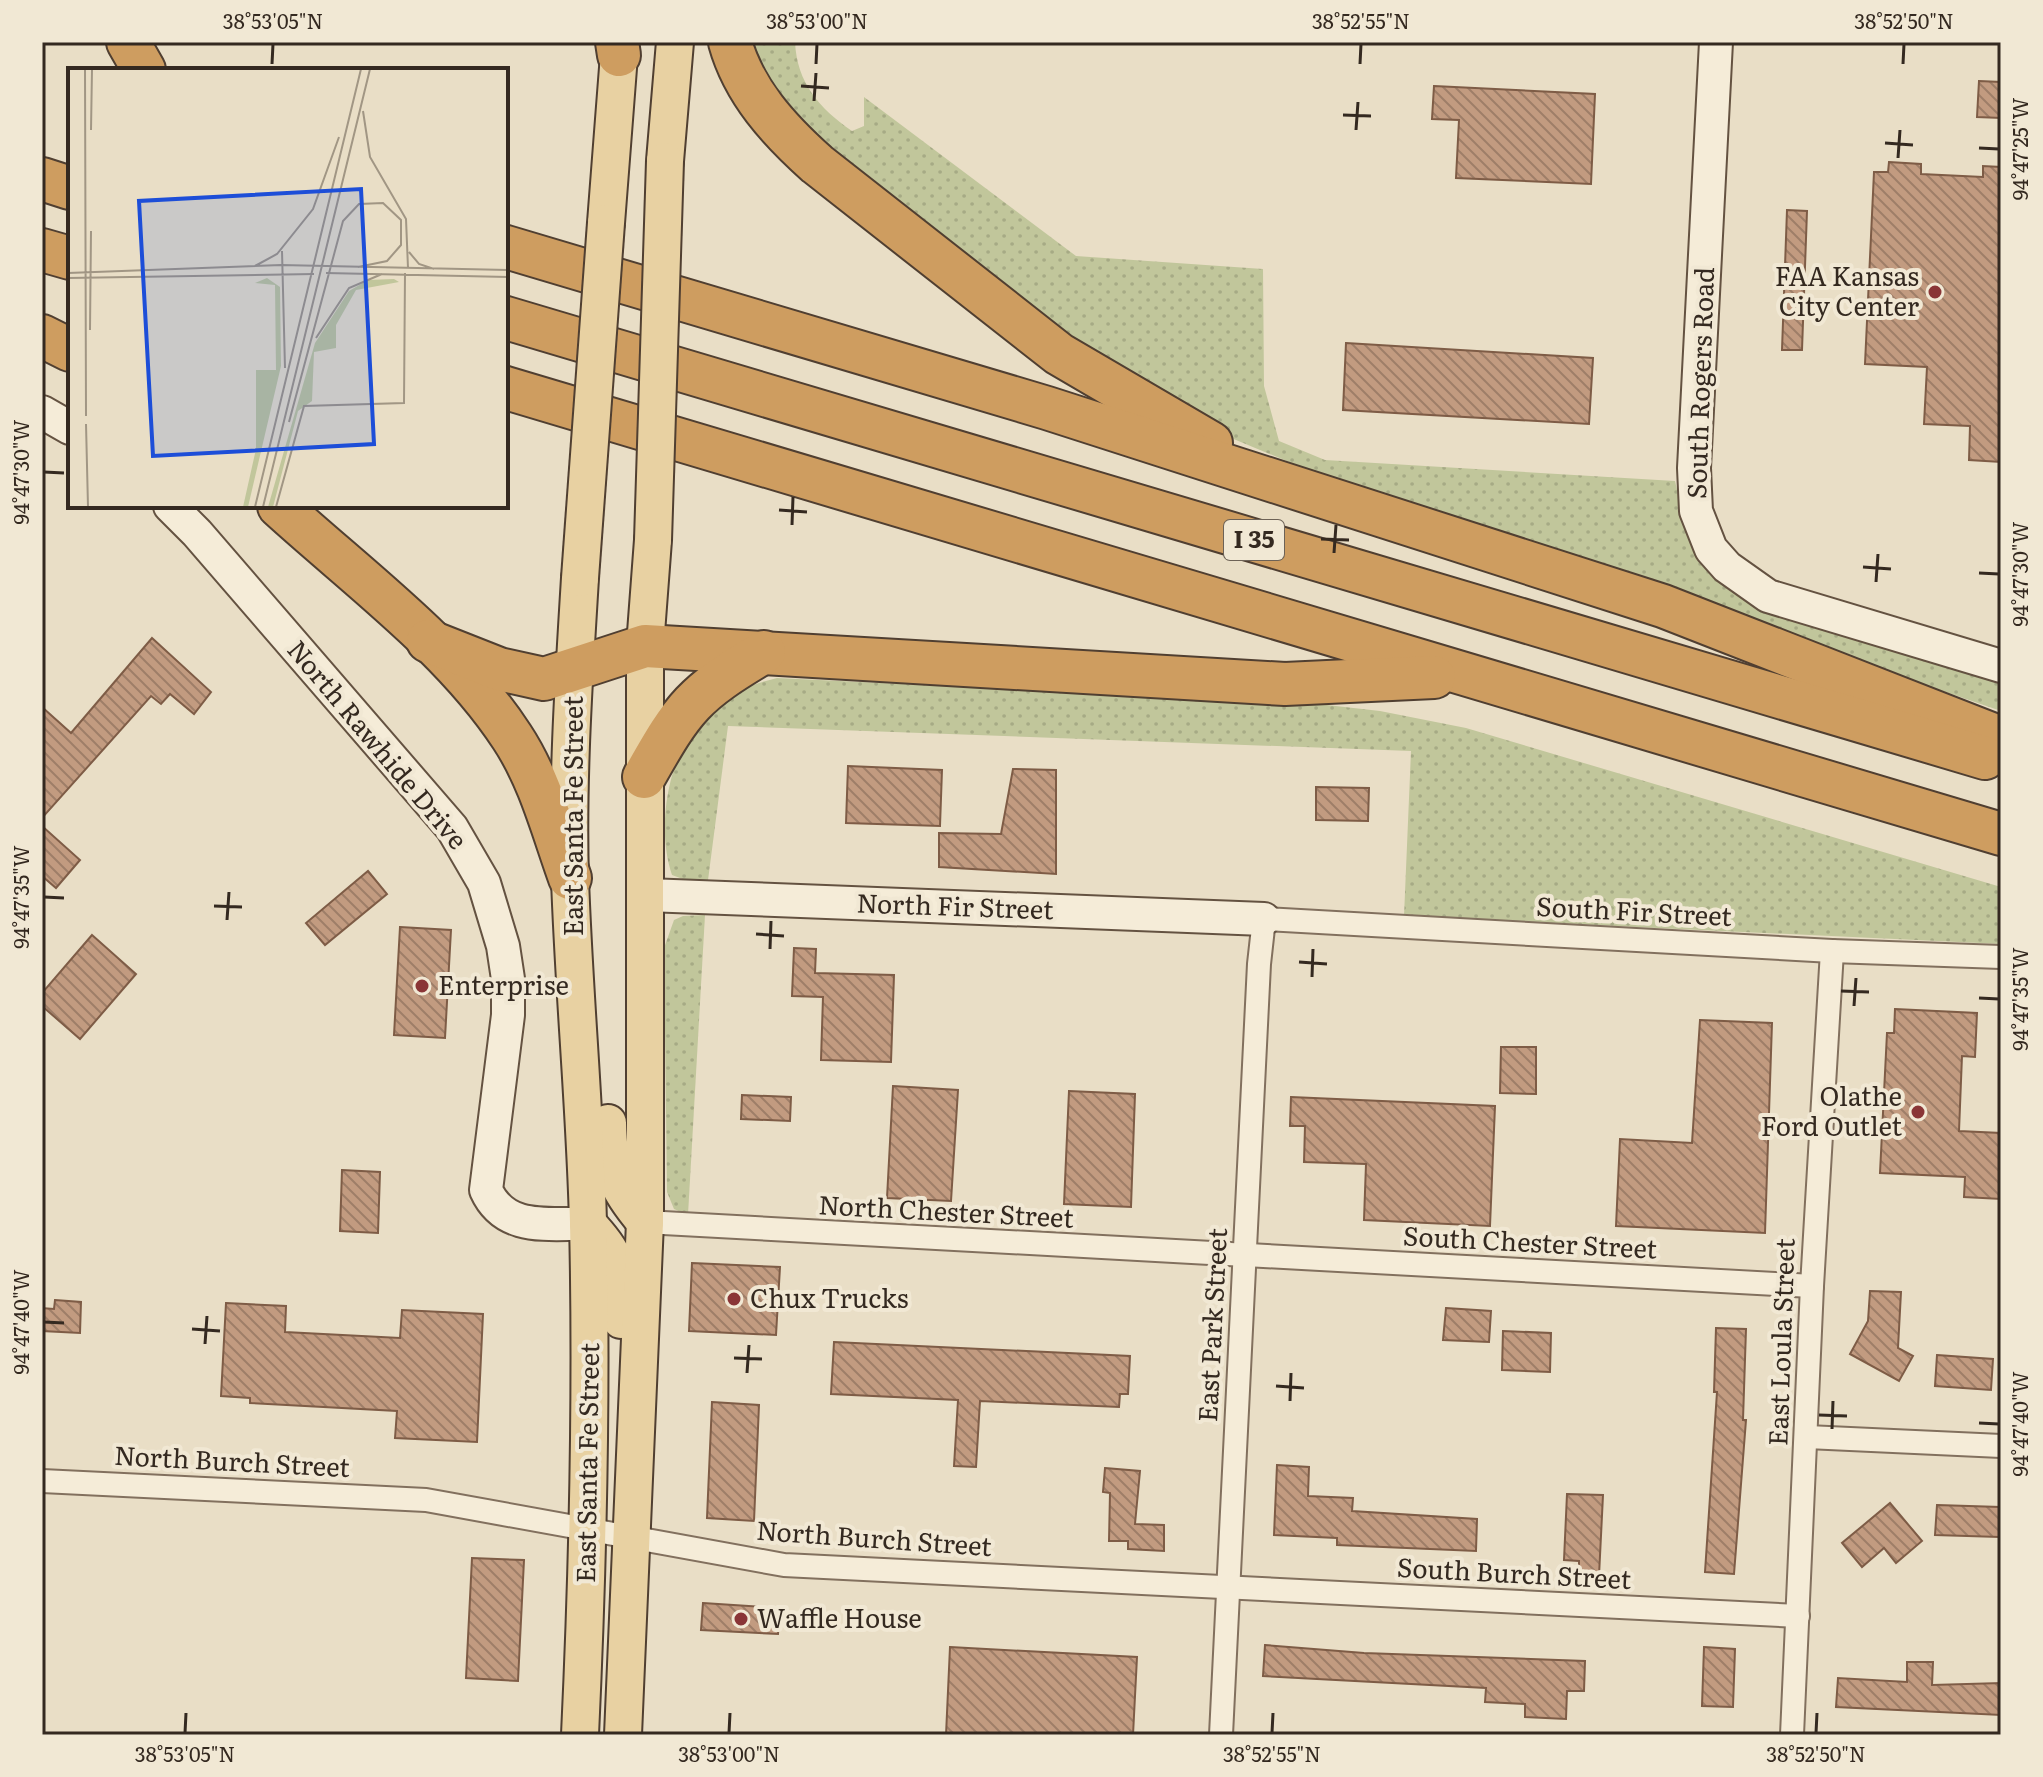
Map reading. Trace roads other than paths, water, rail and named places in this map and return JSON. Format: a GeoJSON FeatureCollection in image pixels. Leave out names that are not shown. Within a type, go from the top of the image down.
{"type":"FeatureCollection","features":[{"type":"Feature","properties":{"kind":"highway"},"geometry":{"type":"LineString","coordinates":[[128,42],[143,68]]}},
{"type":"Feature","properties":{"kind":"highway"},"geometry":{"type":"LineString","coordinates":[[730,42],[760,105],[783,134],[817,164],[1059,354],[1215,445],[1258,476]]}},
{"type":"Feature","properties":{"kind":"highway"},"geometry":{"type":"LineString","coordinates":[[42,179],[68,187]]}},
{"type":"Feature","properties":{"kind":"highway"},"geometry":{"type":"LineString","coordinates":[[508,248],[1047,408],[1663,606],[2001,738]]}},
{"type":"Feature","properties":{"kind":"highway"},"geometry":{"type":"LineString","coordinates":[[42,250],[68,257]]}},
{"type":"Feature","properties":{"kind":"highway","name":"I 35"},"geometry":{"type":"LineString","coordinates":[[508,319],[2001,763]]}},
{"type":"Feature","properties":{"kind":"highway"},"geometry":{"type":"LineString","coordinates":[[42,336],[68,349]]}},
{"type":"Feature","properties":{"kind":"highway"},"geometry":{"type":"LineString","coordinates":[[508,389],[2001,834]]}},
{"type":"Feature","properties":{"kind":"highway"},"geometry":{"type":"LineString","coordinates":[[281,508],[428,641],[481,696],[514,739],[530,769],[570,878]]}},
{"type":"Feature","properties":{"kind":"highway"},"geometry":{"type":"LineString","coordinates":[[428,641],[523,676],[544,679],[574,672],[645,646],[1285,684],[1468,676]]}},
{"type":"Feature","properties":{"kind":"highway"},"geometry":{"type":"LineString","coordinates":[[644,777],[687,706],[714,681],[764,652]]}},
{"type":"Feature","properties":{"kind":"main road","name":"East Santa Fe Street"},"geometry":{"type":"LineString","coordinates":[[623,1735],[634,1536],[645,1222],[645,646],[653,540],[665,161],[675,42]]}},
{"type":"Feature","properties":{"kind":"main road","name":"East Santa Fe Street"},"geometry":{"type":"LineString","coordinates":[[580,1735],[590,1529],[588,1224],[583,1072],[570,878],[574,672],[619,46]]}},
{"type":"Feature","properties":{"kind":"main road"},"geometry":{"type":"LineString","coordinates":[[583,1072],[607,1118],[609,1165],[621,1195],[645,1222]]}},
{"type":"Feature","properties":{"kind":"main road"},"geometry":{"type":"LineString","coordinates":[[588,1224],[611,1249],[618,1273],[622,1335],[639,1378]]}},
{"type":"Feature","properties":{"kind":"street","name":"South Rogers Road"},"geometry":{"type":"LineString","coordinates":[[1716,42],[1694,468],[1696,511],[1711,549],[1727,567],[1768,596],[2001,666]]}},
{"type":"Feature","properties":{"kind":"street"},"geometry":{"type":"LineString","coordinates":[[42,412],[68,427]]}},
{"type":"Feature","properties":{"kind":"street","name":"North Rawhide Drive"},"geometry":{"type":"LineString","coordinates":[[172,508],[394,759],[470,854],[495,913],[508,979],[508,1015],[486,1190],[494,1207],[509,1218],[588,1224]]}},
{"type":"Feature","properties":{"kind":"street","name":"North Fir Street"},"geometry":{"type":"LineString","coordinates":[[647,895],[1264,919]]}},
{"type":"Feature","properties":{"kind":"street","name":"South Fir Street"},"geometry":{"type":"LineString","coordinates":[[1264,919],[1832,951],[2001,957]]}},
{"type":"Feature","properties":{"kind":"street","name":"East Park Street"},"geometry":{"type":"LineString","coordinates":[[1221,1735],[1264,919]]}},
{"type":"Feature","properties":{"kind":"street","name":"East Loula Street"},"geometry":{"type":"LineString","coordinates":[[1792,1735],[1812,1286],[1832,951]]}},
{"type":"Feature","properties":{"kind":"street","name":"North Chester Street"},"geometry":{"type":"LineString","coordinates":[[645,1222],[1245,1256]]}},
{"type":"Feature","properties":{"kind":"street","name":"South Chester Street"},"geometry":{"type":"LineString","coordinates":[[1245,1256],[1812,1286]]}},
{"type":"Feature","properties":{"kind":"street"},"geometry":{"type":"LineString","coordinates":[[1807,1437],[2001,1446]]}},
{"type":"Feature","properties":{"kind":"street","name":"North Burch Street"},"geometry":{"type":"LineString","coordinates":[[42,1481],[426,1500],[784,1565],[1228,1588]]}},
{"type":"Feature","properties":{"kind":"street","name":"South Burch Street"},"geometry":{"type":"LineString","coordinates":[[1228,1588],[1798,1616]]}},
{"type":"Feature","properties":{"kind":"place","name":"FAA Kansas City Center"},"geometry":{"type":"Point","coordinates":[1935,292]}},
{"type":"Feature","properties":{"kind":"place","name":"Enterprise"},"geometry":{"type":"Point","coordinates":[422,986]}},
{"type":"Feature","properties":{"kind":"place","name":"Olathe Ford Outlet"},"geometry":{"type":"Point","coordinates":[1918,1112]}},
{"type":"Feature","properties":{"kind":"place","name":"Chux Trucks"},"geometry":{"type":"Point","coordinates":[734,1299]}},
{"type":"Feature","properties":{"kind":"place","name":"Waffle House"},"geometry":{"type":"Point","coordinates":[741,1619]}}]}
